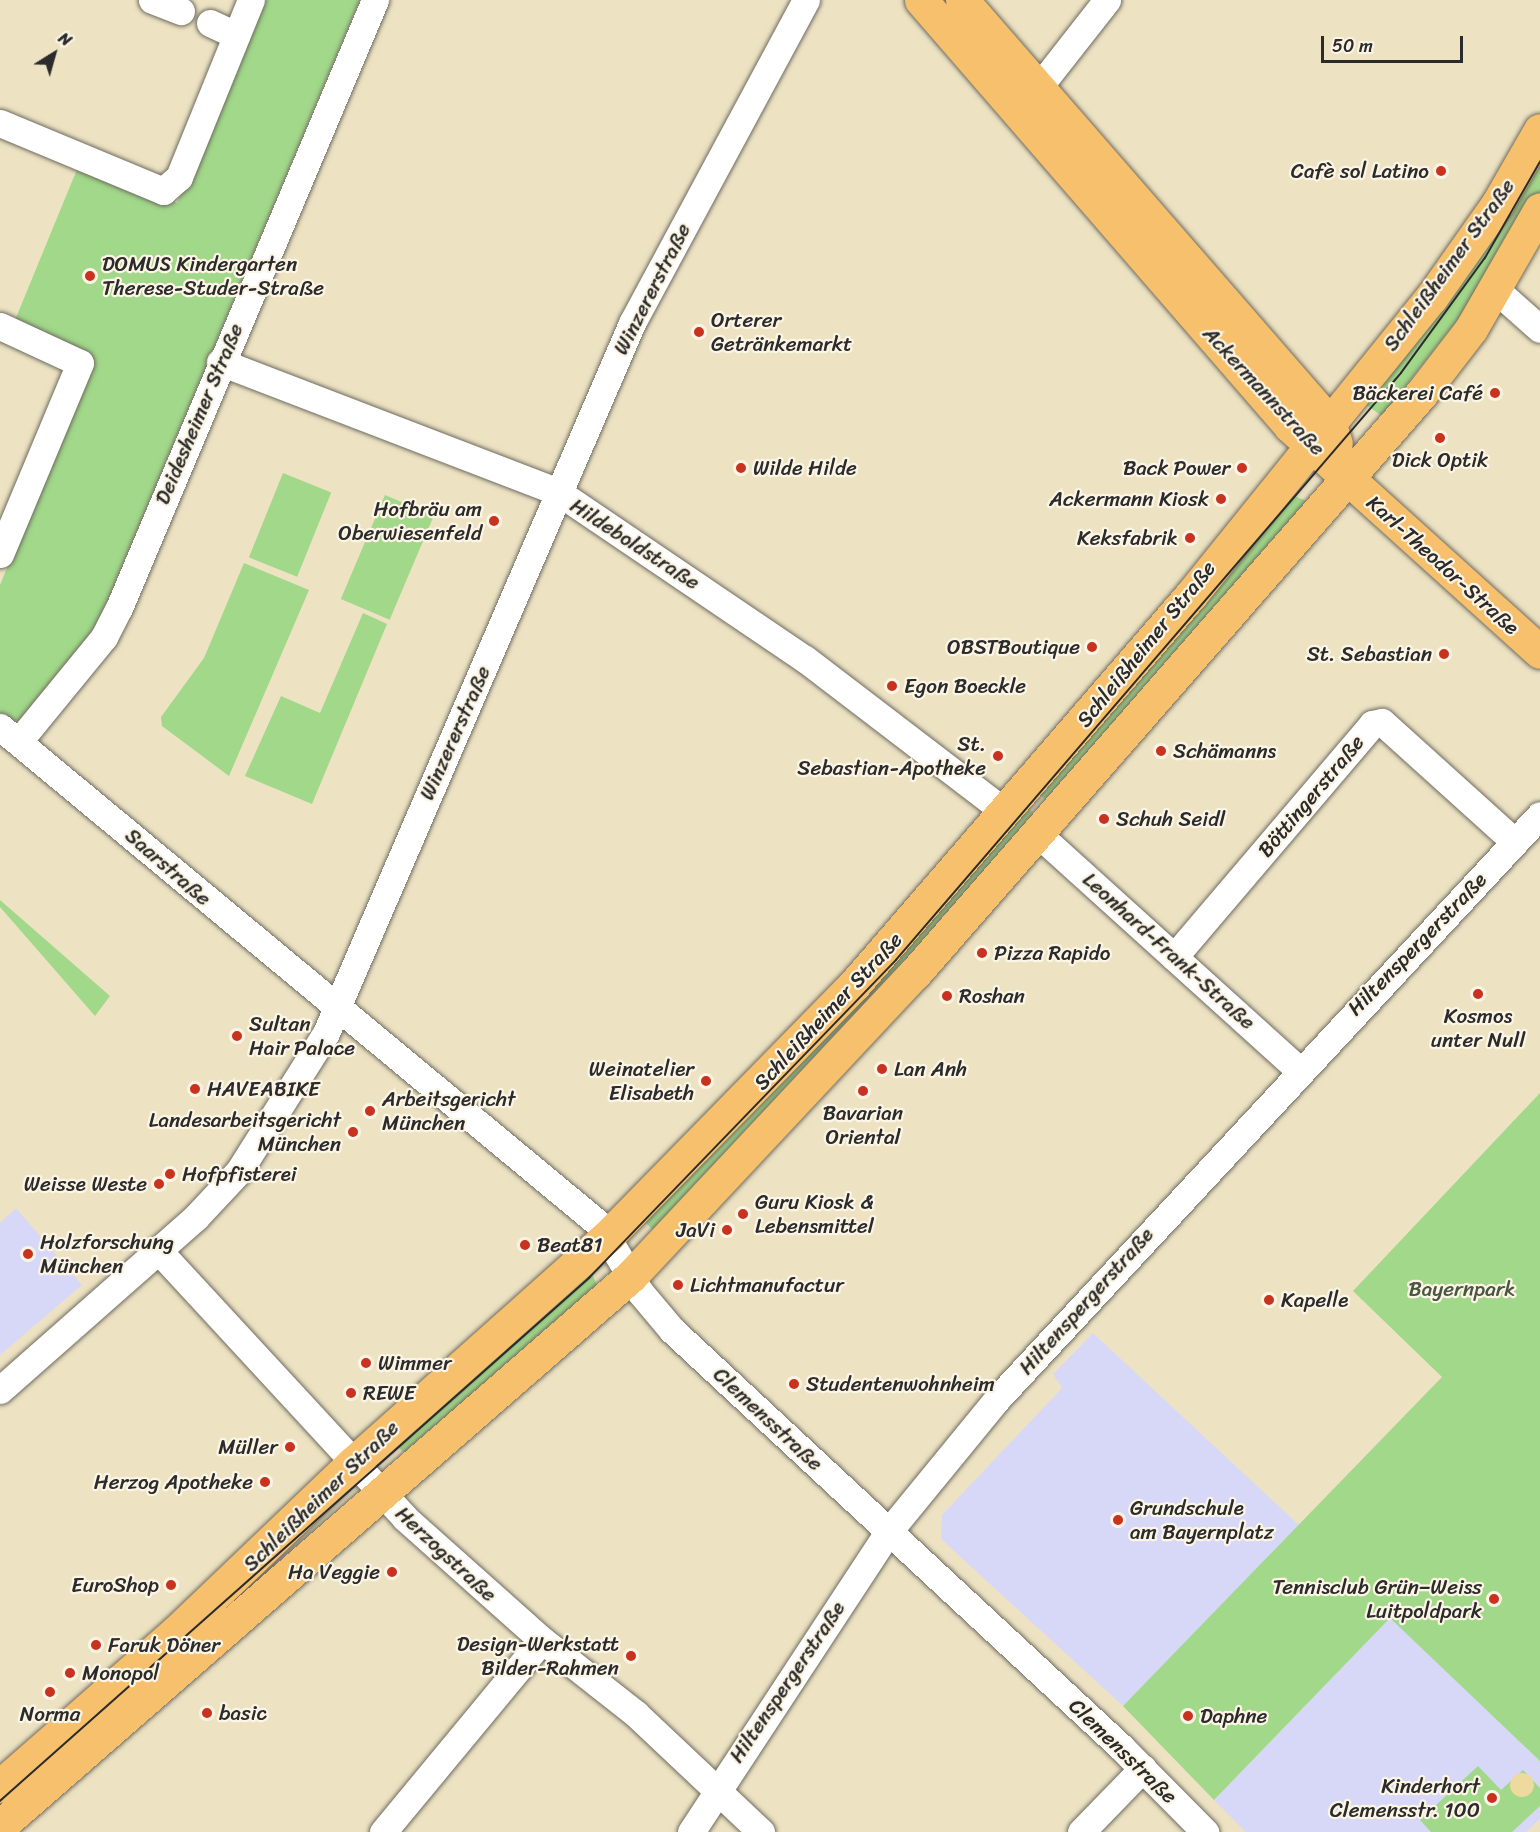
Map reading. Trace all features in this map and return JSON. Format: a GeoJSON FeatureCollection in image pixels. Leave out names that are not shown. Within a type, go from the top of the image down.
{"type":"FeatureCollection","features":[{"type":"Feature","properties":{"kind":"main road","name":"Ackermannstraße"},"geometry":{"type":"LineString","coordinates":[[921,0],[1319,433]]}},
{"type":"Feature","properties":{"kind":"main road","name":"Ackermannstraße"},"geometry":{"type":"LineString","coordinates":[[962,0],[1038,88],[1319,433],[1347,476]]}},
{"type":"Feature","properties":{"kind":"main road","name":"Schleißheimer Straße"},"geometry":{"type":"LineString","coordinates":[[0,1786],[224,1589],[353,1463],[609,1235],[854,985],[1191,595],[1319,433],[1431,298],[1498,203],[1540,130]]}},
{"type":"Feature","properties":{"kind":"main road","name":"Schleißheimer Straße"},"geometry":{"type":"LineString","coordinates":[[0,1826],[285,1573],[384,1496],[631,1276],[1038,834],[1449,360],[1495,289],[1540,209]]}},
{"type":"Feature","properties":{"kind":"main road","name":"Karl-Theodor-Straße"},"geometry":{"type":"LineString","coordinates":[[1347,476],[1540,652]]}},
{"type":"Feature","properties":{"kind":"street"},"geometry":{"type":"LineString","coordinates":[[152,0],[181,11]]}},
{"type":"Feature","properties":{"kind":"street"},"geometry":{"type":"LineString","coordinates":[[0,123],[163,190],[179,177],[251,0]]}},
{"type":"Feature","properties":{"kind":"street","name":"Deidesheimer Straße"},"geometry":{"type":"LineString","coordinates":[[10,734],[105,637],[375,0]]}},
{"type":"Feature","properties":{"kind":"street","name":"Winzererstraße"},"geometry":{"type":"LineString","coordinates":[[0,1390],[158,1250],[239,1171],[336,1007],[632,323],[806,0]]}},
{"type":"Feature","properties":{"kind":"street"},"geometry":{"type":"LineString","coordinates":[[1038,88],[1107,0]]}},
{"type":"Feature","properties":{"kind":"street"},"geometry":{"type":"LineString","coordinates":[[210,23],[236,35]]}},
{"type":"Feature","properties":{"kind":"street"},"geometry":{"type":"LineString","coordinates":[[1495,289],[1540,329]]}},
{"type":"Feature","properties":{"kind":"street"},"geometry":{"type":"LineString","coordinates":[[0,326],[81,363],[0,554]]}},
{"type":"Feature","properties":{"kind":"street","name":"Hildeboldstraße"},"geometry":{"type":"LineString","coordinates":[[220,362],[558,492],[805,659],[1004,811]]}},
{"type":"Feature","properties":{"kind":"street","name":"Böttingerstraße"},"geometry":{"type":"LineString","coordinates":[[1174,957],[1372,724],[1382,722],[1515,842]]}},
{"type":"Feature","properties":{"kind":"street","name":"Saarstraße"},"geometry":{"type":"LineString","coordinates":[[10,734],[336,1007]]}},
{"type":"Feature","properties":{"kind":"street","name":"Hiltenspergerstraße"},"geometry":{"type":"LineString","coordinates":[[691,1832],[716,1788],[889,1531],[997,1399],[1298,1069],[1540,816]]}},
{"type":"Feature","properties":{"kind":"street","name":"Leonhard-Frank-Straße"},"geometry":{"type":"LineString","coordinates":[[1038,834],[1298,1069]]}},
{"type":"Feature","properties":{"kind":"street","name":"Clemensstraße"},"geometry":{"type":"LineString","coordinates":[[336,1007],[403,1056],[609,1235],[631,1276],[687,1345],[1143,1768],[1205,1832]]}},
{"type":"Feature","properties":{"kind":"street","name":"Herzogstraße"},"geometry":{"type":"LineString","coordinates":[[158,1250],[384,1496],[542,1640],[636,1714],[760,1832]]}},
{"type":"Feature","properties":{"kind":"street"},"geometry":{"type":"LineString","coordinates":[[383,1832],[542,1640]]}},
{"type":"Feature","properties":{"kind":"street"},"geometry":{"type":"LineString","coordinates":[[1081,1832],[1143,1768]]}},
{"type":"Feature","properties":{"kind":"shaded area","name":"Holzforschung München"},"geometry":{"type":"Polygon","coordinates":[[[16,1208],[82,1285],[0,1355],[0,1223],[16,1208]]]}},
{"type":"Feature","properties":{"kind":"shaded area","name":"Grundschule am Bayernplatz"},"geometry":{"type":"Polygon","coordinates":[[[1093,1333],[1300,1526],[1123,1706],[941,1539],[942,1515],[1062,1388],[1053,1374],[1093,1333]]]}},
{"type":"Feature","properties":{"kind":"shaded area"},"geometry":{"type":"Polygon","coordinates":[[[1391,1617],[1540,1761],[1540,1819],[1526,1832],[1246,1832],[1214,1800],[1391,1617]]]}},
{"type":"Feature","properties":{"kind":"green space"},"geometry":{"type":"Polygon","coordinates":[[[266,0],[360,0],[100,619],[31,719],[6,721],[0,717],[0,585],[92,358],[13,325],[80,162],[177,203],[266,0]]]}},
{"type":"Feature","properties":{"kind":"green space"},"geometry":{"type":"Polygon","coordinates":[[[1540,150],[1540,193],[1478,294],[1382,416],[1365,404],[1437,314],[1540,150]]]}},
{"type":"Feature","properties":{"kind":"green space"},"geometry":{"type":"Polygon","coordinates":[[[283,473],[331,492],[297,577],[249,557],[283,473]]]}},
{"type":"Feature","properties":{"kind":"green space"},"geometry":{"type":"Polygon","coordinates":[[[385,495],[434,516],[390,620],[341,599],[385,495]]]}},
{"type":"Feature","properties":{"kind":"green space"},"geometry":{"type":"Polygon","coordinates":[[[1292,495],[1311,503],[1052,805],[1032,788],[1292,495]]]}},
{"type":"Feature","properties":{"kind":"green space"},"geometry":{"type":"Polygon","coordinates":[[[244,563],[309,590],[229,776],[162,726],[161,717],[204,658],[244,563]]]}},
{"type":"Feature","properties":{"kind":"green space"},"geometry":{"type":"Polygon","coordinates":[[[363,613],[387,624],[312,804],[245,776],[281,696],[320,713],[363,613]]]}},
{"type":"Feature","properties":{"kind":"green space"},"geometry":{"type":"Polygon","coordinates":[[[1021,803],[1042,820],[654,1231],[644,1221],[1021,803]]]}},
{"type":"Feature","properties":{"kind":"green space"},"geometry":{"type":"Polygon","coordinates":[[[0,900],[110,996],[95,1016],[0,907],[0,900]]]}},
{"type":"Feature","properties":{"kind":"green space","name":"Bayernpark"},"geometry":{"type":"Polygon","coordinates":[[[1540,1093],[1540,1761],[1390,1618],[1214,1800],[1123,1706],[1442,1377],[1353,1291],[1540,1093]]]}},
{"type":"Feature","properties":{"kind":"green space"},"geometry":{"type":"Polygon","coordinates":[[[589,1267],[600,1292],[408,1456],[397,1446],[394,1442],[589,1267]]]}},
{"type":"Feature","properties":{"kind":"green space","name":"Kinderhort Clemensstr. 100"},"geometry":{"type":"Polygon","coordinates":[[[1478,1766],[1501,1790],[1523,1770],[1540,1788],[1540,1806],[1512,1832],[1431,1832],[1420,1820],[1478,1766]]]}},
{"type":"Feature","properties":{"kind":"sand"},"geometry":{"type":"Polygon","coordinates":[[[1522,1773],[1527,1774],[1533,1780],[1533,1790],[1527,1796],[1522,1797],[1517,1796],[1511,1790],[1510,1785],[1511,1780],[1517,1774],[1522,1773]]]}},
{"type":"Feature","properties":{"kind":"tram line"},"geometry":{"type":"LineString","coordinates":[[0,1801],[589,1278],[896,960],[1401,373],[1485,258],[1540,162]]}},
{"type":"Feature","properties":{"kind":"place","name":"Cafè sol Latino"},"geometry":{"type":"Point","coordinates":[1441,171]}},
{"type":"Feature","properties":{"kind":"place","name":"DOMUS Kindergarten Therese-Studer-Straße"},"geometry":{"type":"Point","coordinates":[90,276]}},
{"type":"Feature","properties":{"kind":"place","name":"Orterer Getränkemarkt"},"geometry":{"type":"Point","coordinates":[699,332]}},
{"type":"Feature","properties":{"kind":"place","name":"Bäckerei Café"},"geometry":{"type":"Point","coordinates":[1495,393]}},
{"type":"Feature","properties":{"kind":"place","name":"Dick Optik"},"geometry":{"type":"Point","coordinates":[1440,438]}},
{"type":"Feature","properties":{"kind":"place","name":"Wilde Hilde"},"geometry":{"type":"Point","coordinates":[741,468]}},
{"type":"Feature","properties":{"kind":"place","name":"Back Power"},"geometry":{"type":"Point","coordinates":[1242,468]}},
{"type":"Feature","properties":{"kind":"place","name":"Ackermann Kiosk"},"geometry":{"type":"Point","coordinates":[1221,499]}},
{"type":"Feature","properties":{"kind":"place","name":"Hofbräu am Oberwiesenfeld"},"geometry":{"type":"Point","coordinates":[494,521]}},
{"type":"Feature","properties":{"kind":"place","name":"Keksfabrik"},"geometry":{"type":"Point","coordinates":[1190,538]}},
{"type":"Feature","properties":{"kind":"place","name":"OBSTBoutique"},"geometry":{"type":"Point","coordinates":[1092,647]}},
{"type":"Feature","properties":{"kind":"place","name":"St. Sebastian"},"geometry":{"type":"Point","coordinates":[1444,654]}},
{"type":"Feature","properties":{"kind":"place","name":"Egon Boeckle"},"geometry":{"type":"Point","coordinates":[892,686]}},
{"type":"Feature","properties":{"kind":"place","name":"Schämanns"},"geometry":{"type":"Point","coordinates":[1161,751]}},
{"type":"Feature","properties":{"kind":"place","name":"St. Sebastian-Apotheke"},"geometry":{"type":"Point","coordinates":[998,756]}},
{"type":"Feature","properties":{"kind":"place","name":"Schuh Seidl"},"geometry":{"type":"Point","coordinates":[1104,819]}},
{"type":"Feature","properties":{"kind":"place","name":"Pizza Rapido"},"geometry":{"type":"Point","coordinates":[982,953]}},
{"type":"Feature","properties":{"kind":"place","name":"Kosmos unter Null"},"geometry":{"type":"Point","coordinates":[1478,994]}},
{"type":"Feature","properties":{"kind":"place","name":"Roshan"},"geometry":{"type":"Point","coordinates":[947,996]}},
{"type":"Feature","properties":{"kind":"place","name":"Sultan Hair Palace"},"geometry":{"type":"Point","coordinates":[237,1036]}},
{"type":"Feature","properties":{"kind":"place","name":"Lan Anh"},"geometry":{"type":"Point","coordinates":[882,1069]}},
{"type":"Feature","properties":{"kind":"place","name":"Weinatelier Elisabeth"},"geometry":{"type":"Point","coordinates":[706,1081]}},
{"type":"Feature","properties":{"kind":"place","name":"HAVEABIKE"},"geometry":{"type":"Point","coordinates":[195,1089]}},
{"type":"Feature","properties":{"kind":"place","name":"Bavarian Oriental"},"geometry":{"type":"Point","coordinates":[863,1091]}},
{"type":"Feature","properties":{"kind":"place","name":"Arbeitsgericht München"},"geometry":{"type":"Point","coordinates":[370,1111]}},
{"type":"Feature","properties":{"kind":"place","name":"Landesarbeitsgericht München"},"geometry":{"type":"Point","coordinates":[353,1132]}},
{"type":"Feature","properties":{"kind":"place","name":"Hofpfisterei"},"geometry":{"type":"Point","coordinates":[170,1174]}},
{"type":"Feature","properties":{"kind":"place","name":"Weisse Weste"},"geometry":{"type":"Point","coordinates":[159,1184]}},
{"type":"Feature","properties":{"kind":"place","name":"Guru Kiosk & Lebensmittel"},"geometry":{"type":"Point","coordinates":[743,1214]}},
{"type":"Feature","properties":{"kind":"place","name":"JaVi"},"geometry":{"type":"Point","coordinates":[727,1230]}},
{"type":"Feature","properties":{"kind":"place","name":"Beat81"},"geometry":{"type":"Point","coordinates":[525,1245]}},
{"type":"Feature","properties":{"kind":"place","name":"Holzforschung München"},"geometry":{"type":"Point","coordinates":[28,1254]}},
{"type":"Feature","properties":{"kind":"place","name":"Lichtmanufactur"},"geometry":{"type":"Point","coordinates":[678,1285]}},
{"type":"Feature","properties":{"kind":"place","name":"Kapelle"},"geometry":{"type":"Point","coordinates":[1269,1300]}},
{"type":"Feature","properties":{"kind":"place","name":"Wimmer"},"geometry":{"type":"Point","coordinates":[366,1363]}},
{"type":"Feature","properties":{"kind":"place","name":"Studentenwohnheim"},"geometry":{"type":"Point","coordinates":[794,1384]}},
{"type":"Feature","properties":{"kind":"place","name":"REWE"},"geometry":{"type":"Point","coordinates":[351,1393]}},
{"type":"Feature","properties":{"kind":"place","name":"Müller"},"geometry":{"type":"Point","coordinates":[290,1447]}},
{"type":"Feature","properties":{"kind":"place","name":"Herzog Apotheke"},"geometry":{"type":"Point","coordinates":[265,1482]}},
{"type":"Feature","properties":{"kind":"place","name":"Grundschule am Bayernplatz"},"geometry":{"type":"Point","coordinates":[1118,1520]}},
{"type":"Feature","properties":{"kind":"place","name":"Ha Veggie"},"geometry":{"type":"Point","coordinates":[392,1572]}},
{"type":"Feature","properties":{"kind":"place","name":"EuroShop"},"geometry":{"type":"Point","coordinates":[171,1585]}},
{"type":"Feature","properties":{"kind":"place","name":"Tennisclub Grün–Weiss Luitpoldpark"},"geometry":{"type":"Point","coordinates":[1494,1599]}},
{"type":"Feature","properties":{"kind":"place","name":"Faruk Döner"},"geometry":{"type":"Point","coordinates":[96,1645]}},
{"type":"Feature","properties":{"kind":"place","name":"Design-Werkstatt Bilder-Rahmen"},"geometry":{"type":"Point","coordinates":[631,1656]}},
{"type":"Feature","properties":{"kind":"place","name":"Monopol"},"geometry":{"type":"Point","coordinates":[70,1673]}},
{"type":"Feature","properties":{"kind":"place","name":"Norma"},"geometry":{"type":"Point","coordinates":[50,1692]}},
{"type":"Feature","properties":{"kind":"place","name":"basic"},"geometry":{"type":"Point","coordinates":[207,1713]}},
{"type":"Feature","properties":{"kind":"place","name":"Daphne"},"geometry":{"type":"Point","coordinates":[1188,1716]}},
{"type":"Feature","properties":{"kind":"place","name":"Kinderhort Clemensstr. 100"},"geometry":{"type":"Point","coordinates":[1492,1798]}}]}
